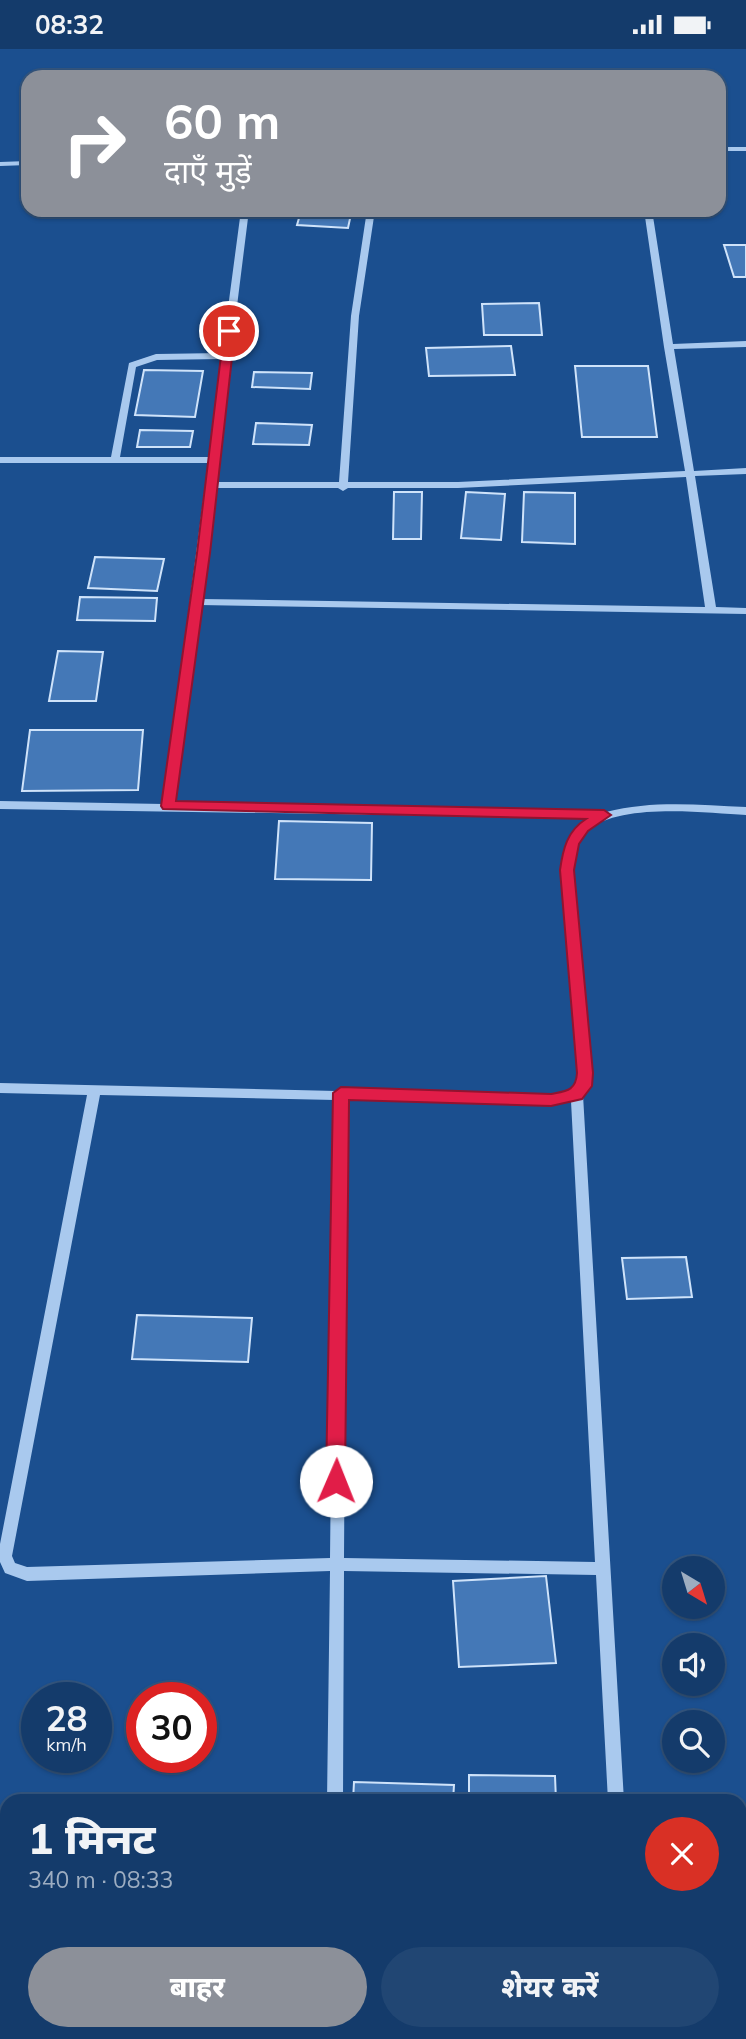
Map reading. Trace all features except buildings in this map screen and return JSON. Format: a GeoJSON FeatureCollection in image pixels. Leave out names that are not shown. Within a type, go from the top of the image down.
{"type":"FeatureCollection","features":[{"type":"Feature","properties":{"kind":"street"},"geometry":{"type":"LineString","coordinates":[[726,149],[746,149]]}},
{"type":"Feature","properties":{"kind":"street"},"geometry":{"type":"LineString","coordinates":[[0,164],[21,163]]}},
{"type":"Feature","properties":{"kind":"street"},"geometry":{"type":"LineString","coordinates":[[168,806],[197,602],[212,460],[244,217]]}},
{"type":"Feature","properties":{"kind":"street"},"geometry":{"type":"LineString","coordinates":[[342,488],[355,316],[370,217]]}},
{"type":"Feature","properties":{"kind":"street"},"geometry":{"type":"LineString","coordinates":[[649,217],[668,347],[692,472],[711,611]]}},
{"type":"Feature","properties":{"kind":"street"},"geometry":{"type":"LineString","coordinates":[[668,347],[746,344]]}},
{"type":"Feature","properties":{"kind":"street"},"geometry":{"type":"LineString","coordinates":[[115,460],[132,365],[156,357],[226,356]]}},
{"type":"Feature","properties":{"kind":"street"},"geometry":{"type":"LineString","coordinates":[[0,460],[212,460]]}},
{"type":"Feature","properties":{"kind":"street"},"geometry":{"type":"LineString","coordinates":[[210,485],[342,488],[458,485],[746,471]]}},
{"type":"Feature","properties":{"kind":"street"},"geometry":{"type":"LineString","coordinates":[[197,602],[746,611]]}},
{"type":"Feature","properties":{"kind":"street"},"geometry":{"type":"LineString","coordinates":[[0,805],[604,815],[629,809],[746,811]]}},
{"type":"Feature","properties":{"kind":"street"},"geometry":{"type":"LineString","coordinates":[[0,1088],[341,1093],[551,1100],[576,1095],[584,1086],[585,1073],[567,870],[572,843],[583,827],[604,815]]}},
{"type":"Feature","properties":{"kind":"street"},"geometry":{"type":"LineString","coordinates":[[94,1091],[5,1556],[9,1568],[27,1574],[335,1564],[603,1569]]}},
{"type":"Feature","properties":{"kind":"street"},"geometry":{"type":"LineString","coordinates":[[335,1794],[341,1093]]}},
{"type":"Feature","properties":{"kind":"street"},"geometry":{"type":"LineString","coordinates":[[576,1095],[615,1794]]}},
{"type":"Feature","properties":{"kind":"route"},"geometry":{"type":"LineString","coordinates":[[229,331],[212,460],[204,553],[168,806],[604,815],[583,827],[572,843],[567,870],[585,1073],[584,1086],[576,1095],[551,1100],[341,1093],[336,1481]]}}]}
